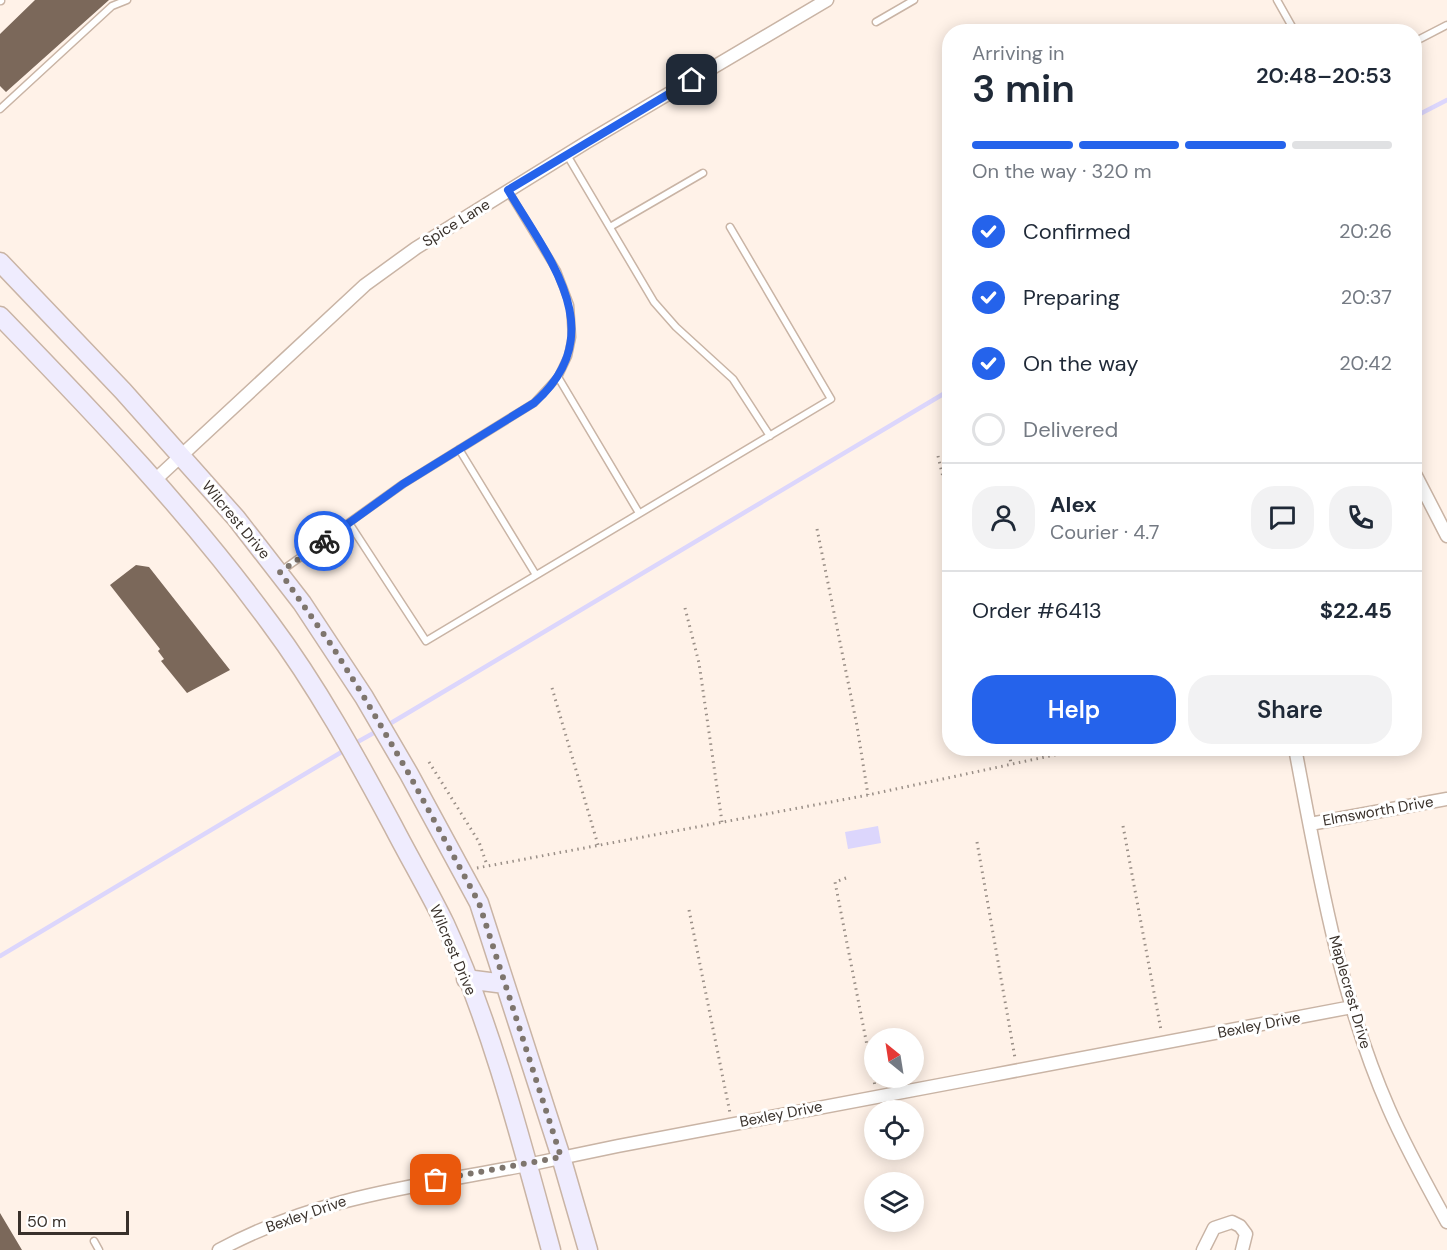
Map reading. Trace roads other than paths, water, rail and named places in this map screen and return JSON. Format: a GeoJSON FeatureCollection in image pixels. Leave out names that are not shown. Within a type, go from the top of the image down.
{"type":"FeatureCollection","features":[{"type":"Feature","properties":{"kind":"main road","name":"Wilcrest Drive"},"geometry":{"type":"LineString","coordinates":[[0,262],[181,455],[280,572],[332,646],[364,697],[479,903],[561,1157],[588,1250]]}},
{"type":"Feature","properties":{"kind":"main road","name":"Wilcrest Drive"},"geometry":{"type":"LineString","coordinates":[[0,316],[155,480],[210,544],[272,625],[331,715],[445,925],[466,979],[528,1164],[551,1250]]}},
{"type":"Feature","properties":{"kind":"main road"},"geometry":{"type":"LineString","coordinates":[[466,979],[505,984]]}},
{"type":"Feature","properties":{"kind":"street","name":"Spice Lane"},"geometry":{"type":"LineString","coordinates":[[155,480],[365,285],[416,248],[508,190],[827,0]]}},
{"type":"Feature","properties":{"kind":"street"},"geometry":{"type":"LineString","coordinates":[[1422,488],[1447,536]]}},
{"type":"Feature","properties":{"kind":"street","name":"Maplecrest Drive"},"geometry":{"type":"LineString","coordinates":[[1297,756],[1324,895],[1352,1007],[1388,1107],[1444,1208],[1447,1222]]}},
{"type":"Feature","properties":{"kind":"street","name":"Elmsworth Drive"},"geometry":{"type":"LineString","coordinates":[[1310,824],[1447,799]]}},
{"type":"Feature","properties":{"kind":"street","name":"Bexley Drive"},"geometry":{"type":"LineString","coordinates":[[219,1250],[242,1238],[329,1205],[389,1188],[528,1164],[1352,1007]]}},
{"type":"Feature","properties":{"kind":"street"},"geometry":{"type":"LineString","coordinates":[[1203,1250],[1214,1227],[1232,1222],[1240,1226],[1246,1234],[1242,1250]]}},
{"type":"Feature","properties":{"kind":"lane"},"geometry":{"type":"LineString","coordinates":[[0,110],[112,6],[127,0]]}},
{"type":"Feature","properties":{"kind":"lane"},"geometry":{"type":"LineString","coordinates":[[876,22],[914,0]]}},
{"type":"Feature","properties":{"kind":"lane"},"geometry":{"type":"LineString","coordinates":[[1277,0],[1290,24]]}},
{"type":"Feature","properties":{"kind":"lane"},"geometry":{"type":"LineString","coordinates":[[1422,38],[1447,25]]}},
{"type":"Feature","properties":{"kind":"lane"},"geometry":{"type":"LineString","coordinates":[[567,155],[665,316],[733,379],[770,436]]}},
{"type":"Feature","properties":{"kind":"lane"},"geometry":{"type":"LineString","coordinates":[[610,227],[703,173]]}},
{"type":"Feature","properties":{"kind":"lane"},"geometry":{"type":"LineString","coordinates":[[280,572],[403,484],[534,403],[558,377],[568,356],[572,337],[570,305],[557,271],[508,190]]}},
{"type":"Feature","properties":{"kind":"lane"},"geometry":{"type":"LineString","coordinates":[[349,523],[426,641],[831,399],[730,227]]}},
{"type":"Feature","properties":{"kind":"lane"},"geometry":{"type":"LineString","coordinates":[[558,377],[639,513]]}},
{"type":"Feature","properties":{"kind":"lane"},"geometry":{"type":"LineString","coordinates":[[459,449],[536,575]]}},
{"type":"Feature","properties":{"kind":"lane"},"geometry":{"type":"LineString","coordinates":[[94,1241],[99,1250]]}},
{"type":"Feature","properties":{"kind":"waterway"},"geometry":{"type":"LineString","coordinates":[[1422,113],[1447,100]]}},
{"type":"Feature","properties":{"kind":"waterway"},"geometry":{"type":"LineString","coordinates":[[386,726],[942,395]]}},
{"type":"Feature","properties":{"kind":"waterway"},"geometry":{"type":"LineString","coordinates":[[352,745],[379,730]]}},
{"type":"Feature","properties":{"kind":"waterway"},"geometry":{"type":"LineString","coordinates":[[0,956],[345,750]]}}]}
